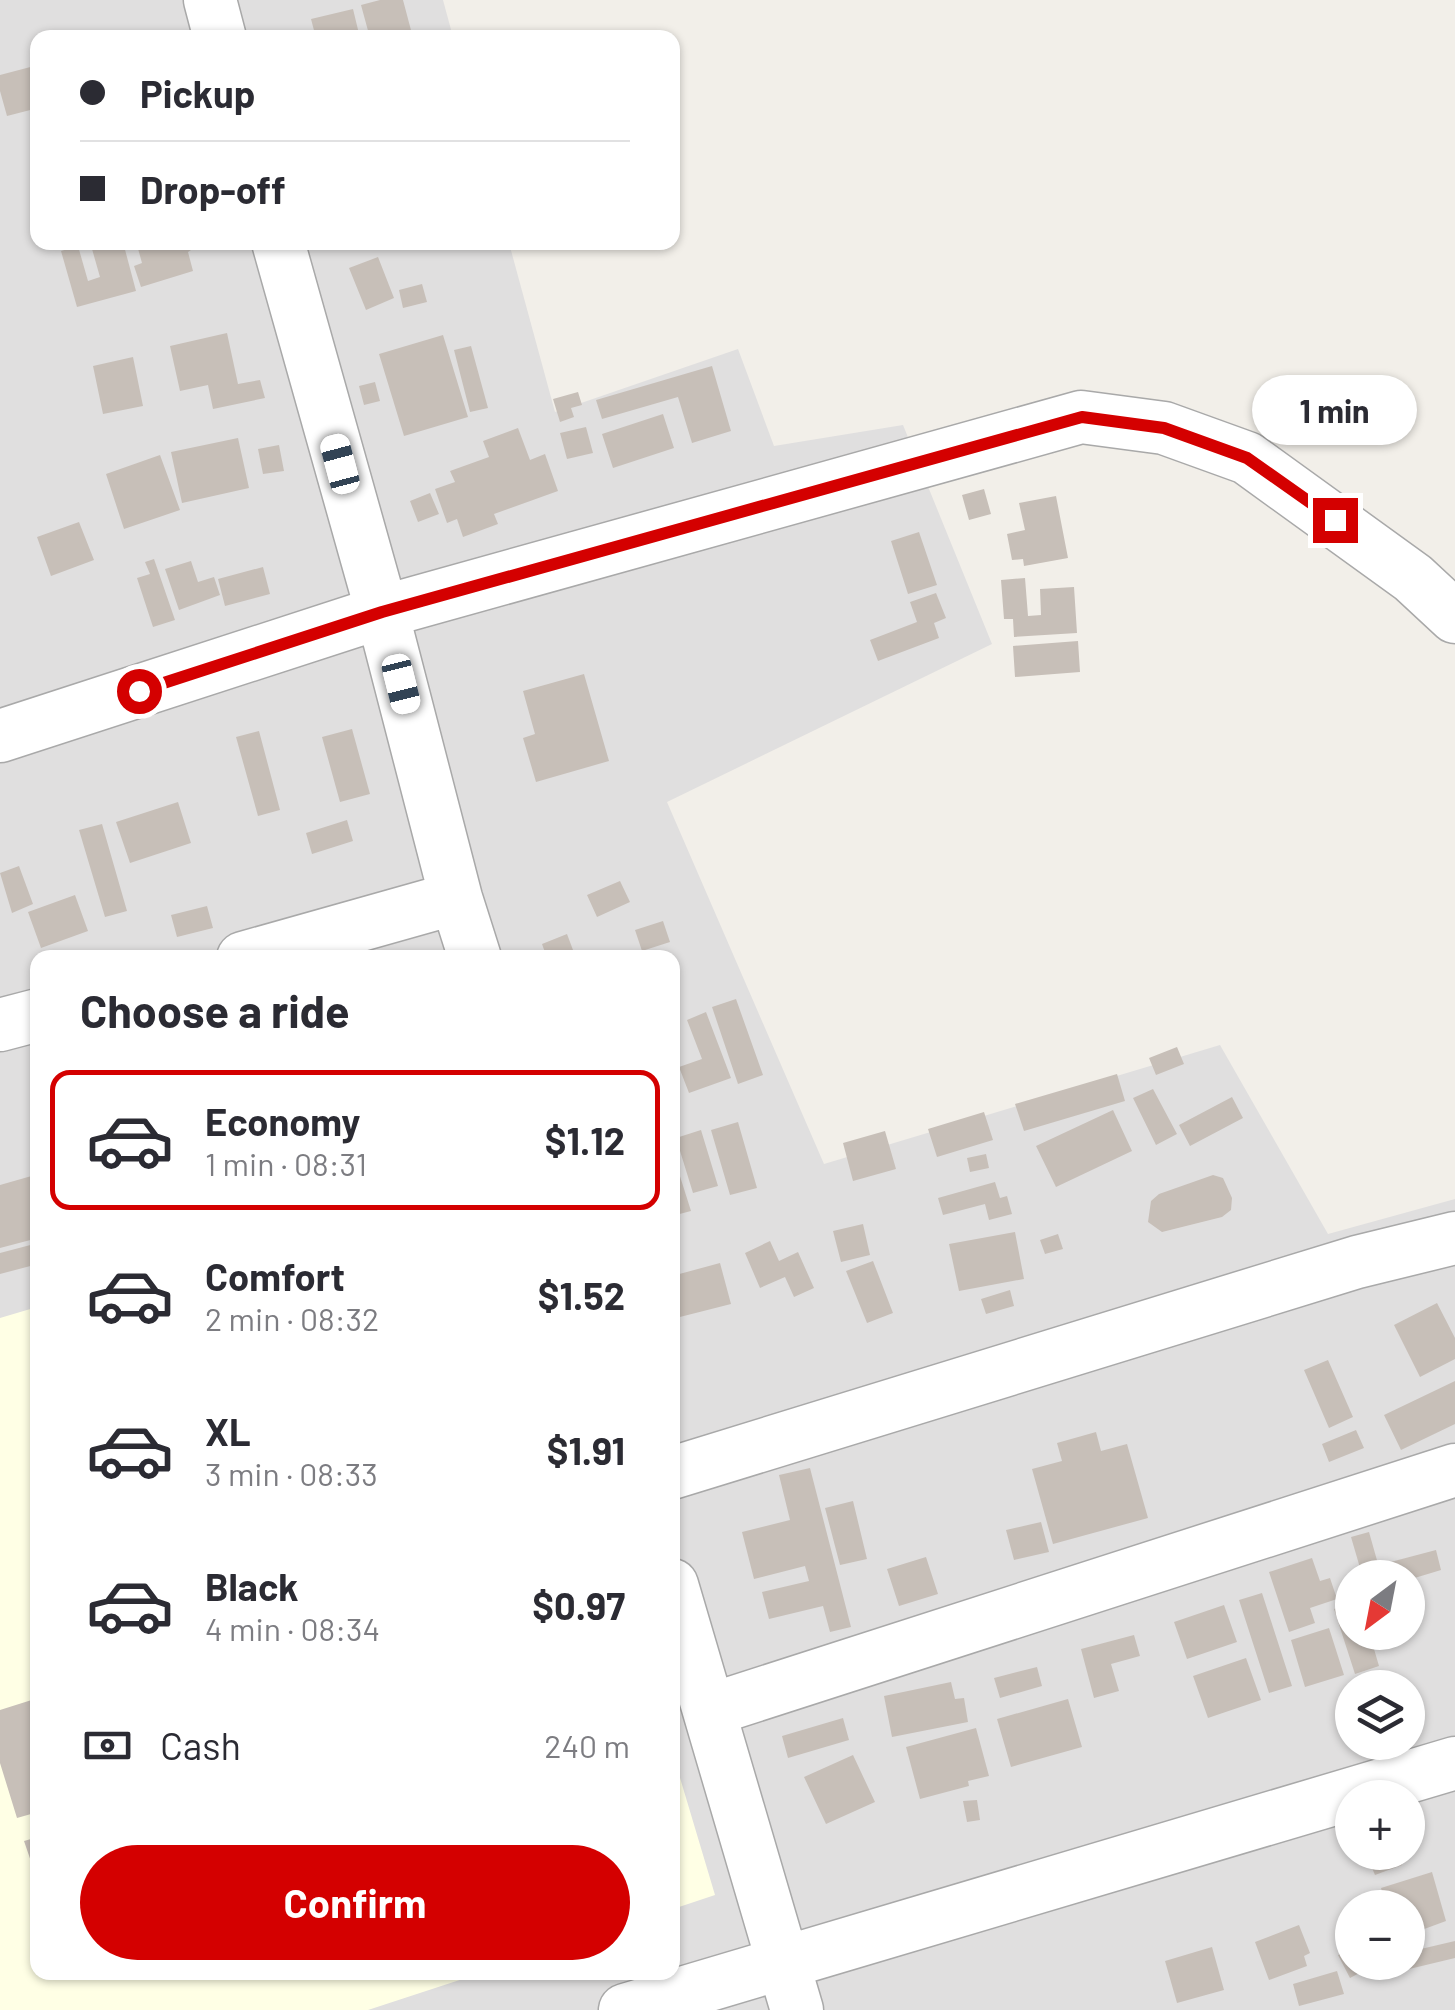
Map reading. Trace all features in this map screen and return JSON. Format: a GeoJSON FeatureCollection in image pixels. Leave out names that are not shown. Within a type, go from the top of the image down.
{"type":"FeatureCollection","features":[{"type":"Feature","properties":{"kind":"street"},"geometry":{"type":"LineString","coordinates":[[210,0],[218,30]]}},
{"type":"Feature","properties":{"kind":"street"},"geometry":{"type":"LineString","coordinates":[[280,250],[472,950]]}},
{"type":"Feature","properties":{"kind":"street"},"geometry":{"type":"LineString","coordinates":[[0,736],[382,612],[1082,417],[1164,428],[1247,458],[1447,602]]}},
{"type":"Feature","properties":{"kind":"street"},"geometry":{"type":"LineString","coordinates":[[271,950],[456,898]]}},
{"type":"Feature","properties":{"kind":"street"},"geometry":{"type":"LineString","coordinates":[[0,1025],[30,1017]]}},
{"type":"Feature","properties":{"kind":"street"},"geometry":{"type":"LineString","coordinates":[[680,1471],[1357,1262],[1455,1238]]}},
{"type":"Feature","properties":{"kind":"street"},"geometry":{"type":"LineString","coordinates":[[710,1710],[1455,1470]]}},
{"type":"Feature","properties":{"kind":"street"},"geometry":{"type":"LineString","coordinates":[[680,1611],[789,1987]]}},
{"type":"Feature","properties":{"kind":"street"},"geometry":{"type":"LineString","coordinates":[[625,2010],[789,1987],[1455,1764]]}},
{"type":"Feature","properties":{"kind":"shaded area"},"geometry":{"type":"Polygon","coordinates":[[[0,0],[443,0],[451,30],[30,30],[30,250],[511,250],[555,412],[738,349],[774,446],[903,425],[992,644],[667,802],[824,1164],[1220,1045],[1328,1234],[1455,1199],[1455,2010],[0,2010],[0,0]]]}},
{"type":"Feature","properties":{"kind":"shaded area"},"geometry":{"type":"Polygon","coordinates":[[[30,1309],[30,1980],[460,1980],[368,2010],[0,2010],[0,1318],[30,1309]]]}},
{"type":"Feature","properties":{"kind":"shaded area"},"geometry":{"type":"Polygon","coordinates":[[[680,1778],[715,1895],[680,1907],[680,1778]]]}},
{"type":"Feature","properties":{"kind":"building"},"geometry":{"type":"Polygon","coordinates":[[[403,0],[411,30],[368,30],[361,5],[403,0]]]}},
{"type":"Feature","properties":{"kind":"building"},"geometry":{"type":"Polygon","coordinates":[[[353,9],[358,30],[314,30],[311,19],[353,9]]]}},
{"type":"Feature","properties":{"kind":"building"},"geometry":{"type":"Polygon","coordinates":[[[30,67],[30,110],[7,116],[0,75],[30,67]]]}},
{"type":"Feature","properties":{"kind":"building"},"geometry":{"type":"Polygon","coordinates":[[[79,250],[88,281],[100,277],[92,250],[125,250],[136,291],[77,307],[61,251],[79,250]]]}},
{"type":"Feature","properties":{"kind":"building"},"geometry":{"type":"Polygon","coordinates":[[[138,250],[191,250],[188,252],[193,271],[141,287],[134,266],[142,263],[138,250]]]}},
{"type":"Feature","properties":{"kind":"building"},"geometry":{"type":"Polygon","coordinates":[[[378,257],[394,298],[366,310],[349,268],[378,257]]]}},
{"type":"Feature","properties":{"kind":"building"},"geometry":{"type":"Polygon","coordinates":[[[422,284],[427,302],[403,308],[399,290],[422,284]]]}},
{"type":"Feature","properties":{"kind":"building"},"geometry":{"type":"Polygon","coordinates":[[[227,333],[238,384],[260,380],[265,398],[213,409],[208,385],[180,391],[170,346],[227,333]]]}},
{"type":"Feature","properties":{"kind":"building"},"geometry":{"type":"Polygon","coordinates":[[[443,335],[468,417],[404,436],[379,354],[443,335]]]}},
{"type":"Feature","properties":{"kind":"building"},"geometry":{"type":"Polygon","coordinates":[[[471,346],[488,408],[470,412],[454,350],[471,346]]]}},
{"type":"Feature","properties":{"kind":"building"},"geometry":{"type":"Polygon","coordinates":[[[133,357],[143,406],[103,414],[93,366],[133,357]]]}},
{"type":"Feature","properties":{"kind":"building"},"geometry":{"type":"Polygon","coordinates":[[[712,366],[731,431],[692,443],[678,397],[602,419],[596,400],[712,366]]]}},
{"type":"Feature","properties":{"kind":"building"},"geometry":{"type":"Polygon","coordinates":[[[375,382],[380,401],[364,405],[359,386],[375,382]]]}},
{"type":"Feature","properties":{"kind":"building"},"geometry":{"type":"Polygon","coordinates":[[[578,392],[582,405],[571,408],[574,417],[560,422],[553,399],[578,392]]]}},
{"type":"Feature","properties":{"kind":"building"},"geometry":{"type":"Polygon","coordinates":[[[663,414],[674,448],[613,468],[602,434],[663,414]]]}},
{"type":"Feature","properties":{"kind":"building"},"geometry":{"type":"Polygon","coordinates":[[[586,427],[593,453],[567,459],[560,433],[586,427]]]}},
{"type":"Feature","properties":{"kind":"building"},"geometry":{"type":"Polygon","coordinates":[[[518,428],[530,460],[545,454],[558,491],[494,514],[498,524],[463,537],[457,519],[447,523],[435,489],[455,482],[450,471],[489,457],[483,441],[518,428]]]}},
{"type":"Feature","properties":{"kind":"building"},"geometry":{"type":"Polygon","coordinates":[[[238,438],[249,488],[182,503],[171,452],[238,438]]]}},
{"type":"Feature","properties":{"kind":"building"},"geometry":{"type":"Polygon","coordinates":[[[279,445],[284,471],[263,474],[258,449],[279,445]]]}},
{"type":"Feature","properties":{"kind":"building"},"geometry":{"type":"Polygon","coordinates":[[[160,455],[180,510],[124,529],[106,474],[160,455]]]}},
{"type":"Feature","properties":{"kind":"building"},"geometry":{"type":"Polygon","coordinates":[[[984,489],[991,514],[969,520],[962,495],[984,489]]]}},
{"type":"Feature","properties":{"kind":"building"},"geometry":{"type":"Polygon","coordinates":[[[430,493],[439,514],[418,522],[410,501],[430,493]]]}},
{"type":"Feature","properties":{"kind":"building"},"geometry":{"type":"Polygon","coordinates":[[[1056,496],[1068,558],[1024,566],[1023,559],[1012,560],[1007,534],[1025,530],[1019,503],[1056,496]]]}},
{"type":"Feature","properties":{"kind":"building"},"geometry":{"type":"Polygon","coordinates":[[[79,522],[94,560],[51,576],[37,537],[79,522]]]}},
{"type":"Feature","properties":{"kind":"building"},"geometry":{"type":"Polygon","coordinates":[[[919,532],[937,585],[908,594],[891,541],[919,532]]]}},
{"type":"Feature","properties":{"kind":"building"},"geometry":{"type":"Polygon","coordinates":[[[154,559],[175,620],[153,627],[137,578],[150,574],[145,562],[154,559]]]}},
{"type":"Feature","properties":{"kind":"building"},"geometry":{"type":"Polygon","coordinates":[[[191,561],[198,582],[214,577],[220,595],[179,610],[165,569],[191,561]]]}},
{"type":"Feature","properties":{"kind":"building"},"geometry":{"type":"Polygon","coordinates":[[[263,567],[270,594],[225,606],[218,579],[263,567]]]}},
{"type":"Feature","properties":{"kind":"building"},"geometry":{"type":"Polygon","coordinates":[[[1025,578],[1028,616],[1041,615],[1040,589],[1074,587],[1077,633],[1014,637],[1013,619],[1004,619],[1001,580],[1025,578]]]}},
{"type":"Feature","properties":{"kind":"building"},"geometry":{"type":"Polygon","coordinates":[[[936,593],[946,618],[934,623],[939,638],[878,661],[870,640],[917,622],[910,602],[936,593]]]}},
{"type":"Feature","properties":{"kind":"building"},"geometry":{"type":"Polygon","coordinates":[[[1078,641],[1080,672],[1015,677],[1013,646],[1078,641]]]}},
{"type":"Feature","properties":{"kind":"building"},"geometry":{"type":"Polygon","coordinates":[[[584,674],[609,761],[536,782],[523,738],[535,734],[523,691],[584,674]]]}},
{"type":"Feature","properties":{"kind":"building"},"geometry":{"type":"Polygon","coordinates":[[[352,729],[370,794],[340,802],[322,737],[352,729]]]}},
{"type":"Feature","properties":{"kind":"building"},"geometry":{"type":"Polygon","coordinates":[[[259,731],[280,810],[258,816],[236,737],[259,731]]]}},
{"type":"Feature","properties":{"kind":"building"},"geometry":{"type":"Polygon","coordinates":[[[178,802],[191,843],[130,863],[116,822],[178,802]]]}},
{"type":"Feature","properties":{"kind":"building"},"geometry":{"type":"Polygon","coordinates":[[[347,820],[353,841],[312,854],[306,833],[347,820]]]}},
{"type":"Feature","properties":{"kind":"building"},"geometry":{"type":"Polygon","coordinates":[[[102,824],[127,911],[105,917],[79,830],[102,824]]]}},
{"type":"Feature","properties":{"kind":"building"},"geometry":{"type":"Polygon","coordinates":[[[19,866],[33,904],[12,913],[0,873],[19,866]]]}},
{"type":"Feature","properties":{"kind":"building"},"geometry":{"type":"Polygon","coordinates":[[[620,881],[630,902],[597,917],[587,895],[620,881]]]}},
{"type":"Feature","properties":{"kind":"building"},"geometry":{"type":"Polygon","coordinates":[[[75,895],[88,931],[41,948],[28,912],[75,895]]]}},
{"type":"Feature","properties":{"kind":"building"},"geometry":{"type":"Polygon","coordinates":[[[207,906],[213,928],[177,937],[171,915],[207,906]]]}},
{"type":"Feature","properties":{"kind":"building"},"geometry":{"type":"Polygon","coordinates":[[[663,921],[670,942],[642,950],[635,930],[663,921]]]}},
{"type":"Feature","properties":{"kind":"building"},"geometry":{"type":"Polygon","coordinates":[[[567,934],[573,950],[544,950],[542,944],[567,934]]]}},
{"type":"Feature","properties":{"kind":"building"},"geometry":{"type":"Polygon","coordinates":[[[736,999],[763,1075],[738,1084],[712,1007],[736,999]]]}},
{"type":"Feature","properties":{"kind":"building"},"geometry":{"type":"Polygon","coordinates":[[[706,1012],[731,1078],[689,1093],[680,1067],[702,1059],[687,1020],[706,1012]]]}},
{"type":"Feature","properties":{"kind":"building"},"geometry":{"type":"Polygon","coordinates":[[[1177,1047],[1184,1064],[1156,1075],[1149,1058],[1177,1047]]]}},
{"type":"Feature","properties":{"kind":"building"},"geometry":{"type":"Polygon","coordinates":[[[1117,1074],[1125,1101],[1024,1131],[1015,1104],[1117,1074]]]}},
{"type":"Feature","properties":{"kind":"building"},"geometry":{"type":"Polygon","coordinates":[[[1153,1089],[1177,1134],[1156,1145],[1133,1098],[1153,1089]]]}},
{"type":"Feature","properties":{"kind":"building"},"geometry":{"type":"Polygon","coordinates":[[[1232,1097],[1243,1118],[1190,1146],[1179,1125],[1232,1097]]]}},
{"type":"Feature","properties":{"kind":"building"},"geometry":{"type":"Polygon","coordinates":[[[1113,1110],[1132,1151],[1056,1187],[1036,1146],[1113,1110]]]}},
{"type":"Feature","properties":{"kind":"building"},"geometry":{"type":"Polygon","coordinates":[[[984,1112],[993,1140],[937,1157],[928,1129],[984,1112]]]}},
{"type":"Feature","properties":{"kind":"building"},"geometry":{"type":"Polygon","coordinates":[[[738,1122],[757,1188],[730,1195],[711,1130],[738,1122]]]}},
{"type":"Feature","properties":{"kind":"building"},"geometry":{"type":"Polygon","coordinates":[[[701,1130],[718,1186],[693,1193],[680,1151],[680,1137],[701,1130]]]}},
{"type":"Feature","properties":{"kind":"building"},"geometry":{"type":"Polygon","coordinates":[[[885,1131],[896,1169],[853,1181],[843,1143],[885,1131]]]}},
{"type":"Feature","properties":{"kind":"building"},"geometry":{"type":"Polygon","coordinates":[[[986,1154],[989,1168],[970,1172],[967,1158],[986,1154]]]}},
{"type":"Feature","properties":{"kind":"building"},"geometry":{"type":"Polygon","coordinates":[[[1213,1175],[1223,1178],[1232,1198],[1231,1210],[1222,1217],[1162,1232],[1148,1222],[1151,1201],[1159,1194],[1213,1175]]]}},
{"type":"Feature","properties":{"kind":"building"},"geometry":{"type":"Polygon","coordinates":[[[30,1176],[30,1240],[0,1248],[0,1185],[30,1176]]]}},
{"type":"Feature","properties":{"kind":"building"},"geometry":{"type":"Polygon","coordinates":[[[680,1176],[691,1211],[680,1214],[680,1176]]]}},
{"type":"Feature","properties":{"kind":"building"},"geometry":{"type":"Polygon","coordinates":[[[995,1182],[1000,1198],[1007,1196],[1012,1214],[989,1220],[985,1204],[943,1215],[938,1198],[995,1182]]]}},
{"type":"Feature","properties":{"kind":"building"},"geometry":{"type":"Polygon","coordinates":[[[863,1224],[870,1255],[841,1262],[833,1231],[863,1224]]]}},
{"type":"Feature","properties":{"kind":"building"},"geometry":{"type":"Polygon","coordinates":[[[1015,1232],[1024,1279],[959,1291],[949,1244],[1015,1232]]]}},
{"type":"Feature","properties":{"kind":"building"},"geometry":{"type":"Polygon","coordinates":[[[1058,1234],[1063,1249],[1045,1254],[1040,1240],[1058,1234]]]}},
{"type":"Feature","properties":{"kind":"building"},"geometry":{"type":"Polygon","coordinates":[[[770,1241],[779,1261],[798,1252],[814,1288],[794,1297],[785,1277],[760,1288],[745,1253],[770,1241]]]}},
{"type":"Feature","properties":{"kind":"building"},"geometry":{"type":"Polygon","coordinates":[[[30,1245],[30,1266],[0,1274],[0,1253],[30,1245]]]}},
{"type":"Feature","properties":{"kind":"building"},"geometry":{"type":"Polygon","coordinates":[[[873,1261],[893,1313],[867,1323],[846,1271],[873,1261]]]}},
{"type":"Feature","properties":{"kind":"building"},"geometry":{"type":"Polygon","coordinates":[[[720,1263],[731,1304],[680,1317],[680,1274],[720,1263]]]}},
{"type":"Feature","properties":{"kind":"building"},"geometry":{"type":"Polygon","coordinates":[[[1010,1290],[1014,1306],[986,1314],[981,1299],[1010,1290]]]}},
{"type":"Feature","properties":{"kind":"building"},"geometry":{"type":"Polygon","coordinates":[[[1437,1303],[1455,1338],[1455,1359],[1420,1377],[1394,1325],[1437,1303]]]}},
{"type":"Feature","properties":{"kind":"building"},"geometry":{"type":"Polygon","coordinates":[[[1328,1360],[1353,1417],[1329,1428],[1304,1370],[1328,1360]]]}},
{"type":"Feature","properties":{"kind":"building"},"geometry":{"type":"Polygon","coordinates":[[[1455,1381],[1455,1424],[1401,1450],[1384,1415],[1455,1381]]]}},
{"type":"Feature","properties":{"kind":"building"},"geometry":{"type":"Polygon","coordinates":[[[1356,1430],[1364,1448],[1329,1462],[1322,1444],[1356,1430]]]}},
{"type":"Feature","properties":{"kind":"building"},"geometry":{"type":"Polygon","coordinates":[[[1096,1432],[1101,1451],[1127,1444],[1148,1518],[1053,1544],[1032,1469],[1062,1461],[1057,1443],[1096,1432]]]}},
{"type":"Feature","properties":{"kind":"building"},"geometry":{"type":"Polygon","coordinates":[[[810,1468],[851,1627],[830,1632],[823,1606],[769,1619],[762,1592],[809,1581],[805,1566],[754,1579],[742,1532],[790,1520],[779,1475],[810,1468]]]}},
{"type":"Feature","properties":{"kind":"building"},"geometry":{"type":"Polygon","coordinates":[[[853,1501],[867,1559],[840,1565],[825,1508],[853,1501]]]}},
{"type":"Feature","properties":{"kind":"building"},"geometry":{"type":"Polygon","coordinates":[[[1041,1522],[1049,1552],[1014,1560],[1006,1530],[1041,1522]]]}},
{"type":"Feature","properties":{"kind":"building"},"geometry":{"type":"Polygon","coordinates":[[[1369,1532],[1377,1560],[1358,1560],[1351,1537],[1369,1532]]]}},
{"type":"Feature","properties":{"kind":"building"},"geometry":{"type":"Polygon","coordinates":[[[1436,1550],[1441,1570],[1425,1575],[1425,1560],[1398,1560],[1436,1550]]]}},
{"type":"Feature","properties":{"kind":"building"},"geometry":{"type":"Polygon","coordinates":[[[926,1557],[938,1594],[899,1606],[887,1569],[926,1557]]]}},
{"type":"Feature","properties":{"kind":"building"},"geometry":{"type":"Polygon","coordinates":[[[1312,1558],[1320,1581],[1330,1578],[1335,1600],[1310,1608],[1315,1623],[1289,1632],[1269,1572],[1312,1558]]]}},
{"type":"Feature","properties":{"kind":"building"},"geometry":{"type":"Polygon","coordinates":[[[1262,1593],[1292,1686],[1269,1693],[1239,1600],[1262,1593]]]}},
{"type":"Feature","properties":{"kind":"building"},"geometry":{"type":"Polygon","coordinates":[[[1224,1605],[1237,1642],[1187,1659],[1174,1622],[1224,1605]]]}},
{"type":"Feature","properties":{"kind":"building"},"geometry":{"type":"Polygon","coordinates":[[[1329,1628],[1342,1670],[1335,1670],[1335,1678],[1305,1687],[1291,1640],[1329,1628]]]}},
{"type":"Feature","properties":{"kind":"building"},"geometry":{"type":"Polygon","coordinates":[[[1134,1635],[1140,1656],[1111,1664],[1119,1691],[1094,1698],[1081,1649],[1134,1635]]]}},
{"type":"Feature","properties":{"kind":"building"},"geometry":{"type":"Polygon","coordinates":[[[1347,1650],[1374,1650],[1379,1666],[1354,1670],[1347,1650]]]}},
{"type":"Feature","properties":{"kind":"building"},"geometry":{"type":"Polygon","coordinates":[[[1246,1658],[1261,1700],[1208,1718],[1193,1676],[1246,1658]]]}},
{"type":"Feature","properties":{"kind":"building"},"geometry":{"type":"Polygon","coordinates":[[[1037,1667],[1042,1686],[1000,1698],[994,1678],[1037,1667]]]}},
{"type":"Feature","properties":{"kind":"building"},"geometry":{"type":"Polygon","coordinates":[[[951,1682],[955,1699],[964,1698],[968,1722],[892,1737],[884,1696],[951,1682]]]}},
{"type":"Feature","properties":{"kind":"building"},"geometry":{"type":"Polygon","coordinates":[[[1068,1699],[1082,1747],[1011,1767],[997,1719],[1068,1699]]]}},
{"type":"Feature","properties":{"kind":"building"},"geometry":{"type":"Polygon","coordinates":[[[30,1701],[30,1814],[17,1818],[0,1763],[0,1710],[30,1701]]]}},
{"type":"Feature","properties":{"kind":"building"},"geometry":{"type":"Polygon","coordinates":[[[843,1718],[849,1740],[788,1758],[782,1736],[843,1718]]]}},
{"type":"Feature","properties":{"kind":"building"},"geometry":{"type":"Polygon","coordinates":[[[976,1728],[989,1776],[968,1781],[969,1786],[920,1799],[906,1747],[976,1728]]]}},
{"type":"Feature","properties":{"kind":"building"},"geometry":{"type":"Polygon","coordinates":[[[853,1755],[875,1802],[826,1824],[804,1777],[853,1755]]]}},
{"type":"Feature","properties":{"kind":"building"},"geometry":{"type":"Polygon","coordinates":[[[977,1800],[980,1820],[967,1822],[963,1801],[977,1800]]]}},
{"type":"Feature","properties":{"kind":"building"},"geometry":{"type":"Polygon","coordinates":[[[1432,1872],[1446,1921],[1425,1929],[1425,1890],[1381,1888],[1432,1872]]]}},
{"type":"Feature","properties":{"kind":"building"},"geometry":{"type":"Polygon","coordinates":[[[1299,1925],[1310,1953],[1304,1956],[1307,1966],[1269,1980],[1255,1942],[1299,1925]]]}},
{"type":"Feature","properties":{"kind":"building"},"geometry":{"type":"Polygon","coordinates":[[[1455,1941],[1455,1958],[1425,1965],[1425,1948],[1455,1941]]]}},
{"type":"Feature","properties":{"kind":"building"},"geometry":{"type":"Polygon","coordinates":[[[1212,1947],[1224,1990],[1177,2003],[1165,1961],[1212,1947]]]}},
{"type":"Feature","properties":{"kind":"building"},"geometry":{"type":"Polygon","coordinates":[[[1335,1972],[1335,1980],[1340,1980],[1344,1994],[1299,2006],[1293,1984],[1335,1972]]]}},
{"type":"Feature","properties":{"kind":"route"},"geometry":{"type":"LineString","coordinates":[[139,691],[382,612],[1082,417],[1164,428],[1247,458],[1335,520]]}}]}
